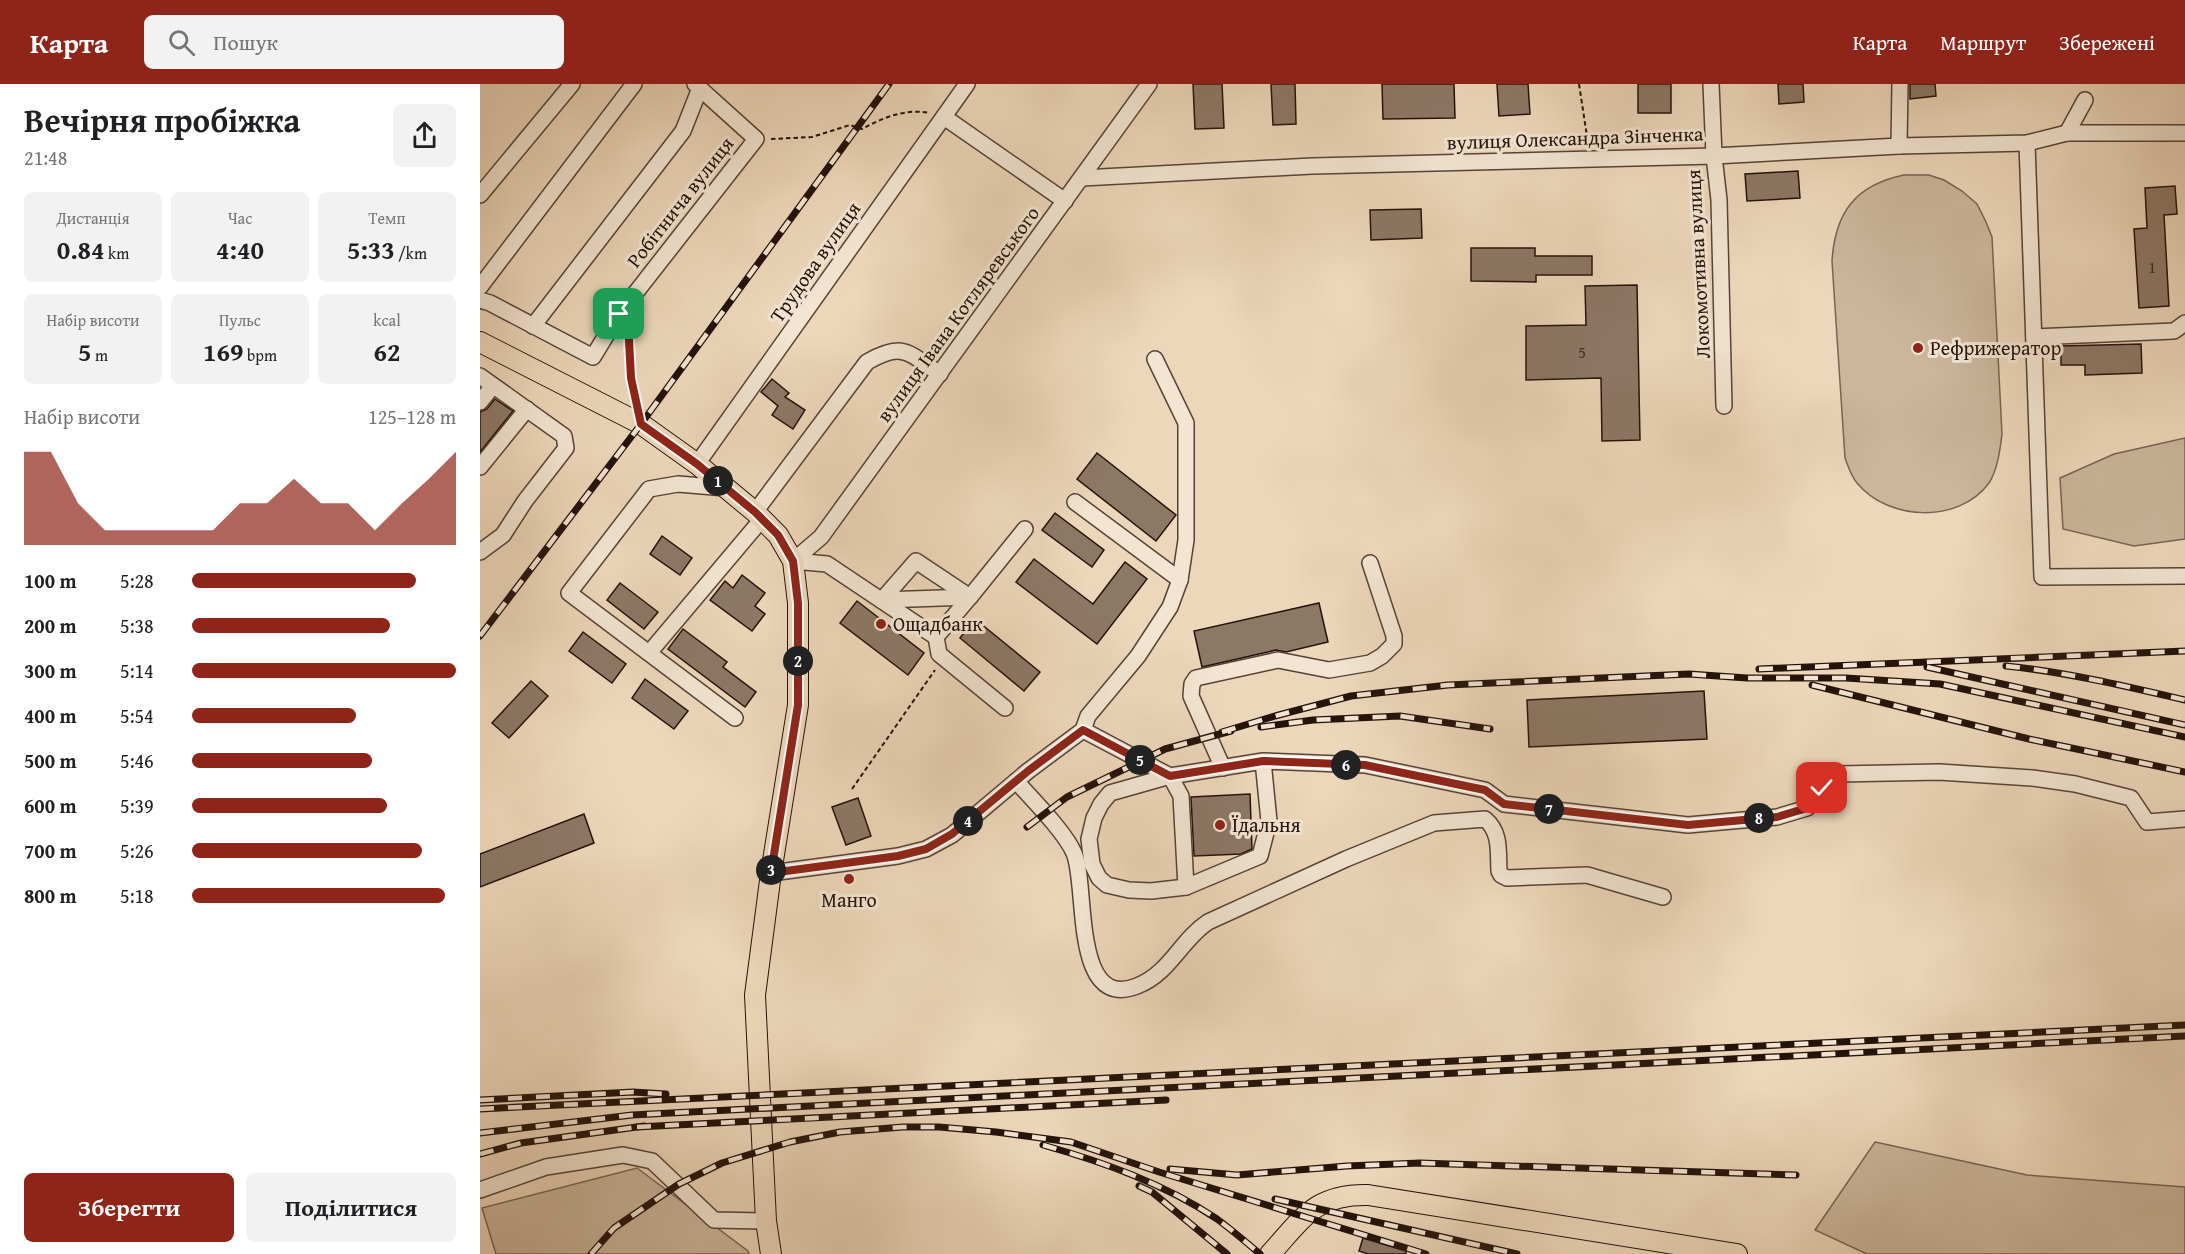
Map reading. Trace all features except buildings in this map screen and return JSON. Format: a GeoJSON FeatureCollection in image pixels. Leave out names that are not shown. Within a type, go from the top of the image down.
{"type":"FeatureCollection","features":[{"type":"Feature","properties":{"kind":"main road"},"geometry":{"type":"LineString","coordinates":[[480,342],[641,424],[697,464],[759,515],[778,535],[793,561],[798,603],[798,705],[771,873],[755,995],[766,1221],[771,1254]]}},
{"type":"Feature","properties":{"kind":"main road"},"geometry":{"type":"LineString","coordinates":[[1270,1254],[1315,1208],[1328,1199],[1347,1195],[1368,1195],[1737,1254]]}},
{"type":"Feature","properties":{"kind":"street"},"geometry":{"type":"LineString","coordinates":[[480,195],[572,84]]}},
{"type":"Feature","properties":{"kind":"street"},"geometry":{"type":"LineString","coordinates":[[480,287],[634,84]]}},
{"type":"Feature","properties":{"kind":"street","name":"Трудова вулиця"},"geometry":{"type":"LineString","coordinates":[[697,464],[967,84]]}},
{"type":"Feature","properties":{"kind":"street","name":"вулиця Івана Котляревського"},"geometry":{"type":"LineString","coordinates":[[793,561],[821,537],[1149,84]]}},
{"type":"Feature","properties":{"kind":"street","name":"Локомотивна вулиця"},"geometry":{"type":"LineString","coordinates":[[1711,84],[1714,156],[1719,200],[1725,406]]}},
{"type":"Feature","properties":{"kind":"street"},"geometry":{"type":"LineString","coordinates":[[1899,146],[1900,84]]}},
{"type":"Feature","properties":{"kind":"street","name":"Робітнича вулиця"},"geometry":{"type":"LineString","coordinates":[[480,300],[490,303],[533,326],[593,357],[619,314],[756,139],[698,86],[683,131],[533,326]]}},
{"type":"Feature","properties":{"kind":"street"},"geometry":{"type":"LineString","coordinates":[[2067,133],[2085,100]]}},
{"type":"Feature","properties":{"kind":"street"},"geometry":{"type":"LineString","coordinates":[[944,117],[1065,201]]}},
{"type":"Feature","properties":{"kind":"street","name":"вулиця Олександра Зінченка"},"geometry":{"type":"LineString","coordinates":[[1082,178],[1312,166],[1714,156],[1899,146],[2027,143],[2067,133],[2185,133]]}},
{"type":"Feature","properties":{"kind":"street"},"geometry":{"type":"LineString","coordinates":[[2027,143],[2042,577],[2185,576]]}},
{"type":"Feature","properties":{"kind":"street"},"geometry":{"type":"LineString","coordinates":[[2034,337],[2174,331],[2185,323]]}},
{"type":"Feature","properties":{"kind":"street"},"geometry":{"type":"LineString","coordinates":[[649,653],[759,515],[867,362],[892,350],[904,350],[940,374]]}},
{"type":"Feature","properties":{"kind":"street"},"geometry":{"type":"LineString","coordinates":[[771,873],[898,856],[926,849],[952,834],[1022,776],[1083,730],[1088,716],[1138,656],[1170,607],[1180,580],[1185,540],[1185,423],[1155,360]]}},
{"type":"Feature","properties":{"kind":"street"},"geometry":{"type":"LineString","coordinates":[[480,376],[564,436],[566,448],[525,501],[503,535],[480,552]]}},
{"type":"Feature","properties":{"kind":"street"},"geometry":{"type":"LineString","coordinates":[[480,402],[494,386]]}},
{"type":"Feature","properties":{"kind":"street"},"geometry":{"type":"LineString","coordinates":[[480,467],[527,409]]}},
{"type":"Feature","properties":{"kind":"street"},"geometry":{"type":"LineString","coordinates":[[726,488],[678,484],[649,489],[569,594],[735,718]]}},
{"type":"Feature","properties":{"kind":"street"},"geometry":{"type":"LineString","coordinates":[[1075,502],[1180,580]]}},
{"type":"Feature","properties":{"kind":"street"},"geometry":{"type":"LineString","coordinates":[[936,637],[1025,529]]}},
{"type":"Feature","properties":{"kind":"street"},"geometry":{"type":"LineString","coordinates":[[793,561],[827,564],[936,637],[939,654],[1005,708]]}},
{"type":"Feature","properties":{"kind":"street"},"geometry":{"type":"LineString","coordinates":[[882,600],[916,561],[970,597]]}},
{"type":"Feature","properties":{"kind":"street"},"geometry":{"type":"LineString","coordinates":[[1223,768],[1191,696],[1192,684],[1196,678],[1278,660],[1329,670],[1370,663],[1382,656],[1394,644],[1394,636],[1370,563]]}},
{"type":"Feature","properties":{"kind":"street"},"geometry":{"type":"LineString","coordinates":[[882,600],[970,597]]}},
{"type":"Feature","properties":{"kind":"street"},"geometry":{"type":"LineString","coordinates":[[1083,730],[1170,776],[1181,796],[1186,887]]}},
{"type":"Feature","properties":{"kind":"street"},"geometry":{"type":"LineString","coordinates":[[1263,761],[1269,821],[1260,856],[1186,887],[1151,891],[1129,890],[1107,885],[1099,878],[1092,864],[1089,839],[1094,818],[1110,793],[1170,776],[1263,761],[1365,765],[1485,790],[1504,804],[1688,825],[1777,817],[1807,808],[1822,788],[1838,774],[1939,772],[2031,778],[2076,784],[2131,798],[2147,822],[2185,819]]}},
{"type":"Feature","properties":{"kind":"street"},"geometry":{"type":"LineString","coordinates":[[1022,776],[1075,853],[1090,960],[1097,977],[1107,985],[1120,989],[1135,987],[1153,978],[1167,966],[1196,930],[1208,922],[1346,859],[1434,823],[1485,819],[1492,826],[1497,837],[1499,871],[1507,878],[1587,875],[1663,897]]}},
{"type":"Feature","properties":{"kind":"street"},"geometry":{"type":"LineString","coordinates":[[480,1191],[546,1167],[623,1155],[652,1161],[714,1220],[766,1221]]}},
{"type":"Feature","properties":{"kind":"path"},"geometry":{"type":"LineString","coordinates":[[1579,84],[1590,159]]}},
{"type":"Feature","properties":{"kind":"path"},"geometry":{"type":"LineString","coordinates":[[756,139],[779,140],[812,137],[850,124],[862,129],[879,120],[908,111],[926,112],[944,117]]}},
{"type":"Feature","properties":{"kind":"path"},"geometry":{"type":"LineString","coordinates":[[619,314],[628,321],[631,378],[641,424]]}},
{"type":"Feature","properties":{"kind":"path"},"geometry":{"type":"LineString","coordinates":[[852,789],[944,658]]}},
{"type":"Feature","properties":{"kind":"shaded area","name":"Рефрижератор"},"geometry":{"type":"Polygon","coordinates":[[[1904,175],[1929,175],[1944,180],[1962,191],[1977,204],[1992,237],[2002,434],[1995,472],[1989,483],[1976,496],[1960,506],[1923,513],[1904,511],[1870,496],[1851,474],[1845,458],[1832,261],[1838,229],[1843,215],[1851,204],[1872,186],[1904,175]]]}},
{"type":"Feature","properties":{"kind":"shaded area"},"geometry":{"type":"Polygon","coordinates":[[[2185,438],[2185,539],[2134,546],[2063,529],[2060,478],[2114,454],[2185,438]]]}},
{"type":"Feature","properties":{"kind":"shaded area"},"geometry":{"type":"Polygon","coordinates":[[[1875,1142],[2027,1175],[2185,1187],[2185,1254],[1867,1254],[1815,1230],[1875,1142]]]}},
{"type":"Feature","properties":{"kind":"shaded area"},"geometry":{"type":"Polygon","coordinates":[[[637,1168],[749,1254],[496,1254],[482,1208],[637,1168]]]}},
{"type":"Feature","properties":{"kind":"railway"},"geometry":{"type":"LineString","coordinates":[[480,636],[641,424],[889,84]]}},
{"type":"Feature","properties":{"kind":"railway"},"geometry":{"type":"LineString","coordinates":[[1759,669],[2185,651]]}},
{"type":"Feature","properties":{"kind":"railway"},"geometry":{"type":"LineString","coordinates":[[2006,666],[2073,676],[2185,700]]}},
{"type":"Feature","properties":{"kind":"railway"},"geometry":{"type":"LineString","coordinates":[[1927,667],[2185,725]]}},
{"type":"Feature","properties":{"kind":"railway"},"geometry":{"type":"LineString","coordinates":[[1222,732],[1351,696],[1448,685],[1689,674],[1747,678],[1846,678],[1940,684],[2185,737]]}},
{"type":"Feature","properties":{"kind":"railway"},"geometry":{"type":"LineString","coordinates":[[1812,685],[2029,739],[2185,772]]}},
{"type":"Feature","properties":{"kind":"railway"},"geometry":{"type":"LineString","coordinates":[[1261,727],[1313,720],[1400,716],[1490,729]]}},
{"type":"Feature","properties":{"kind":"railway"},"geometry":{"type":"LineString","coordinates":[[1027,827],[1067,797],[1165,749],[1231,731]]}},
{"type":"Feature","properties":{"kind":"railway"},"geometry":{"type":"LineString","coordinates":[[480,1109],[2185,1025]]}},
{"type":"Feature","properties":{"kind":"railway"},"geometry":{"type":"LineString","coordinates":[[480,1133],[632,1115],[2185,1036]]}},
{"type":"Feature","properties":{"kind":"railway"},"geometry":{"type":"LineString","coordinates":[[480,1100],[633,1092],[666,1094]]}},
{"type":"Feature","properties":{"kind":"railway"},"geometry":{"type":"LineString","coordinates":[[637,1127],[1166,1100]]}},
{"type":"Feature","properties":{"kind":"railway"},"geometry":{"type":"LineString","coordinates":[[480,1154],[521,1143],[644,1126]]}},
{"type":"Feature","properties":{"kind":"railway"},"geometry":{"type":"LineString","coordinates":[[591,1254],[614,1228],[679,1184],[722,1163],[790,1142],[840,1132],[903,1127],[939,1127],[996,1132],[1071,1142],[1159,1172],[1426,1254]]}},
{"type":"Feature","properties":{"kind":"railway"},"geometry":{"type":"LineString","coordinates":[[1043,1145],[1133,1175],[1176,1195],[1217,1219],[1260,1254]]}},
{"type":"Feature","properties":{"kind":"railway"},"geometry":{"type":"LineString","coordinates":[[1170,1169],[1237,1175],[1420,1163],[1796,1175]]}},
{"type":"Feature","properties":{"kind":"railway"},"geometry":{"type":"LineString","coordinates":[[1139,1186],[1152,1192],[1227,1254]]}},
{"type":"Feature","properties":{"kind":"railway"},"geometry":{"type":"LineString","coordinates":[[1275,1199],[1517,1254]]}},
{"type":"Feature","properties":{"kind":"place","name":"Рефрижератор"},"geometry":{"type":"Point","coordinates":[1918,348]}},
{"type":"Feature","properties":{"kind":"place","name":"Ощадбанк"},"geometry":{"type":"Point","coordinates":[881,624]}},
{"type":"Feature","properties":{"kind":"place","name":"Їдальня"},"geometry":{"type":"Point","coordinates":[1220,825]}},
{"type":"Feature","properties":{"kind":"place","name":"Манго"},"geometry":{"type":"Point","coordinates":[849,879]}},
{"type":"Feature","properties":{"kind":"route"},"geometry":{"type":"LineString","coordinates":[[619,314],[628,321],[631,378],[641,424],[697,464],[755,512],[778,535],[793,561],[798,603],[798,705],[771,873],[898,856],[926,849],[952,834],[1028,771],[1083,730],[1170,776],[1263,761],[1365,765],[1485,790],[1504,804],[1688,825],[1777,817],[1807,808],[1822,788]]}}]}
